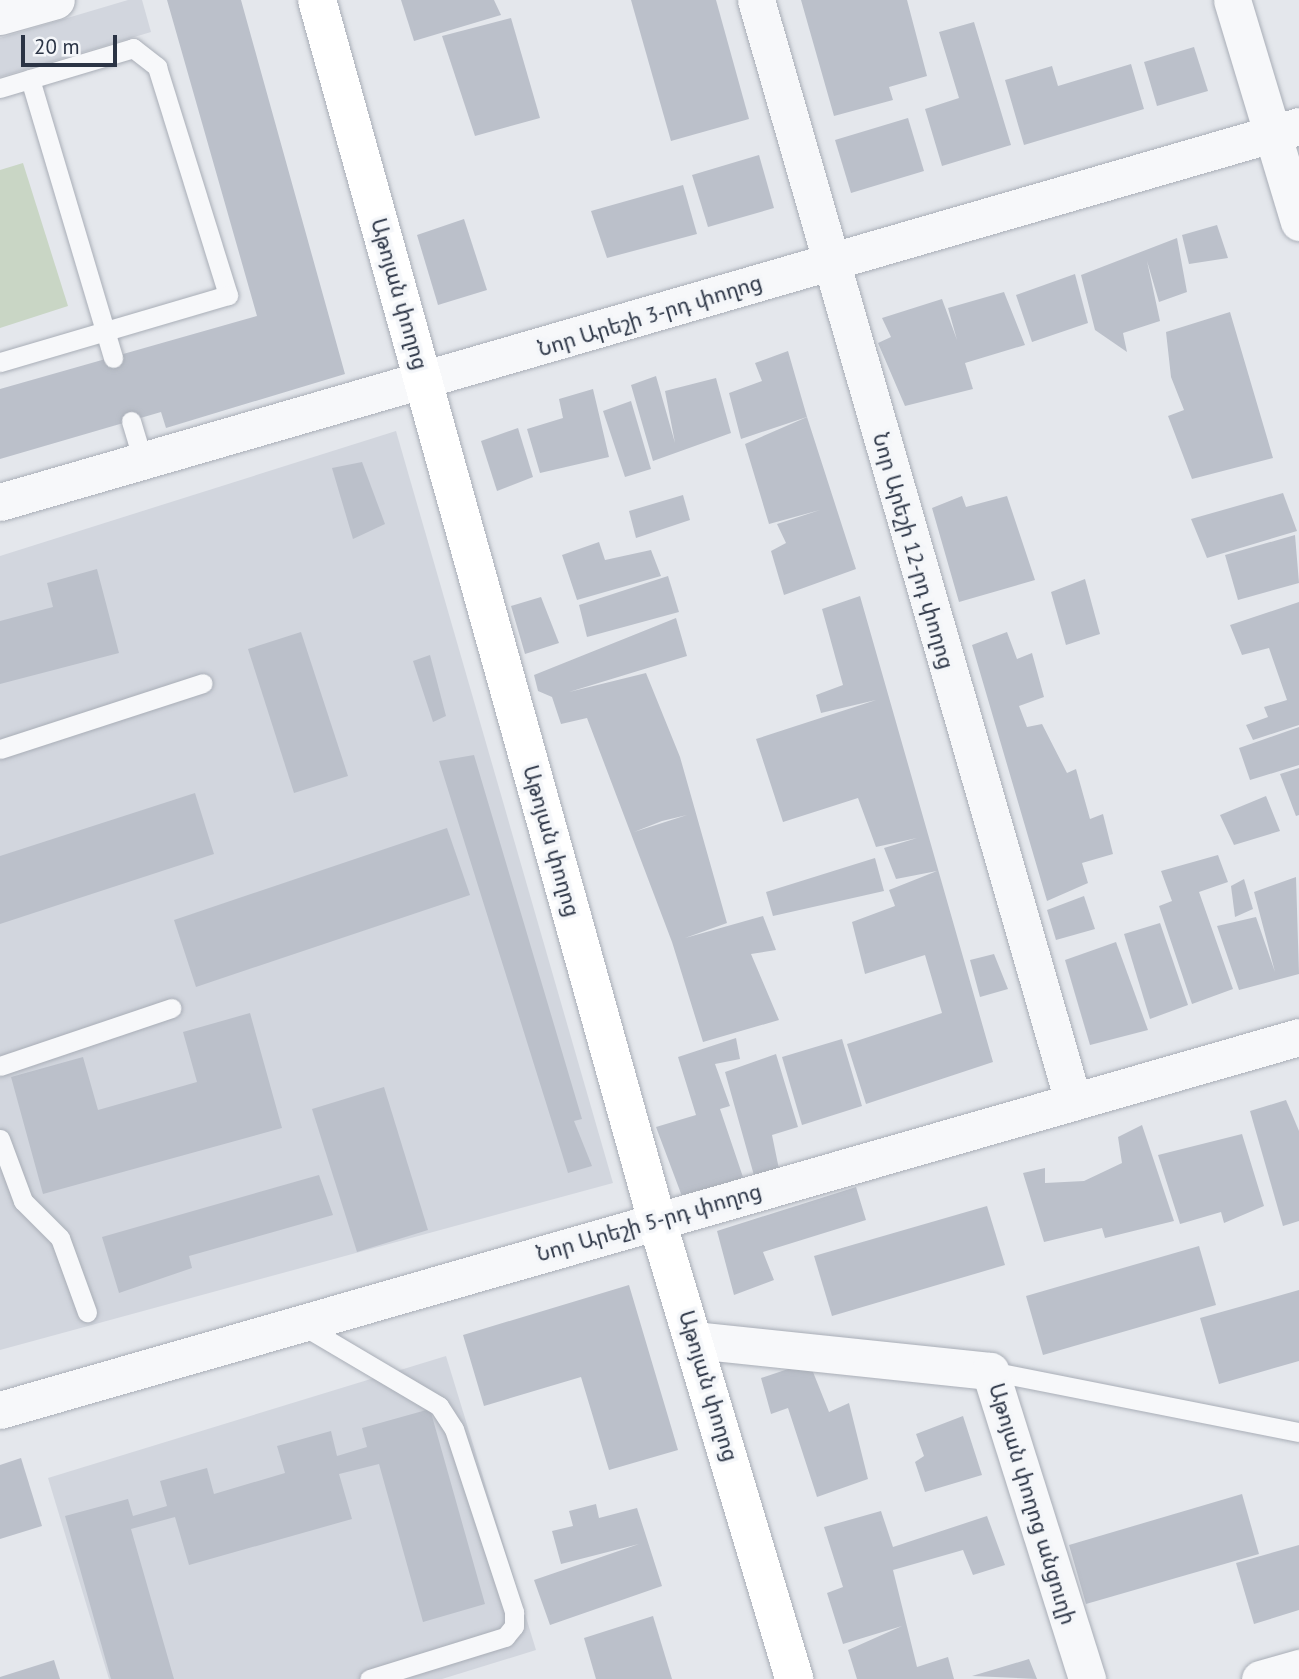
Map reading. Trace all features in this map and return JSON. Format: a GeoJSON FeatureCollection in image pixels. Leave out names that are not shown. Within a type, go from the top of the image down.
{"type":"FeatureCollection","features":[{"type":"Feature","properties":{"kind":"main road","name":"Աթոյան փողոց"},"geometry":{"type":"LineString","coordinates":[[317,0],[657,1221],[695,1340],[794,1679]]}},
{"type":"Feature","properties":{"kind":"street"},"geometry":{"type":"LineString","coordinates":[[0,16],[56,0]]}},
{"type":"Feature","properties":{"kind":"street","name":"Նոր Արեշի 12-րդ փողոց"},"geometry":{"type":"LineString","coordinates":[[756,0],[1073,1101]]}},
{"type":"Feature","properties":{"kind":"street"},"geometry":{"type":"LineString","coordinates":[[1233,0],[1286,130],[1299,222]]}},
{"type":"Feature","properties":{"kind":"street","name":"Նոր Արեշի 3-րդ փողոց"},"geometry":{"type":"LineString","coordinates":[[0,502],[424,384],[830,262],[1286,130]]}},
{"type":"Feature","properties":{"kind":"street","name":"Նոր Արեշի 5-րդ փողոց"},"geometry":{"type":"LineString","coordinates":[[0,1409],[302,1325],[1299,1037]]}},
{"type":"Feature","properties":{"kind":"street","name":"Աթոյան փողոց անցուղի"},"geometry":{"type":"LineString","coordinates":[[695,1340],[990,1371],[1087,1679]]}},
{"type":"Feature","properties":{"kind":"street"},"geometry":{"type":"LineString","coordinates":[[1260,1679],[1299,1668]]}},
{"type":"Feature","properties":{"kind":"lane"},"geometry":{"type":"LineString","coordinates":[[0,88],[133,48],[157,67],[228,295],[0,362]]}},
{"type":"Feature","properties":{"kind":"lane"},"geometry":{"type":"LineString","coordinates":[[30,79],[113,358]]}},
{"type":"Feature","properties":{"kind":"lane"},"geometry":{"type":"LineString","coordinates":[[131,421],[143,461]]}},
{"type":"Feature","properties":{"kind":"lane"},"geometry":{"type":"LineString","coordinates":[[0,749],[203,683]]}},
{"type":"Feature","properties":{"kind":"lane"},"geometry":{"type":"LineString","coordinates":[[0,1066],[171,1008]]}},
{"type":"Feature","properties":{"kind":"lane"},"geometry":{"type":"LineString","coordinates":[[0,1139],[23,1201],[60,1238],[87,1312]]}},
{"type":"Feature","properties":{"kind":"lane"},"geometry":{"type":"LineString","coordinates":[[302,1325],[439,1406],[454,1429],[514,1612],[514,1626],[505,1637],[369,1679]]}},
{"type":"Feature","properties":{"kind":"lane"},"geometry":{"type":"LineString","coordinates":[[990,1371],[1299,1432]]}},
{"type":"Feature","properties":{"kind":"shaded area"},"geometry":{"type":"Polygon","coordinates":[[[128,0],[142,0],[151,32],[0,77],[0,38],[128,0]]]}},
{"type":"Feature","properties":{"kind":"shaded area"},"geometry":{"type":"Polygon","coordinates":[[[396,431],[613,1183],[0,1350],[0,556],[396,431]]]}},
{"type":"Feature","properties":{"kind":"shaded area"},"geometry":{"type":"Polygon","coordinates":[[[446,1356],[536,1650],[442,1679],[109,1679],[48,1478],[446,1356]]]}},
{"type":"Feature","properties":{"kind":"green space"},"geometry":{"type":"Polygon","coordinates":[[[23,163],[68,306],[0,328],[0,170],[23,163]]]}},
{"type":"Feature","properties":{"kind":"building"},"geometry":{"type":"Polygon","coordinates":[[[167,0],[241,0],[345,374],[166,428],[161,412],[0,459],[0,389],[257,316],[167,0]]]}},
{"type":"Feature","properties":{"kind":"building"},"geometry":{"type":"Polygon","coordinates":[[[401,0],[494,0],[501,15],[414,41],[401,0]]]}},
{"type":"Feature","properties":{"kind":"building"},"geometry":{"type":"Polygon","coordinates":[[[631,0],[716,0],[749,119],[671,141],[631,0]]]}},
{"type":"Feature","properties":{"kind":"building"},"geometry":{"type":"Polygon","coordinates":[[[801,0],[907,0],[927,76],[889,87],[893,100],[834,116],[801,0]]]}},
{"type":"Feature","properties":{"kind":"building"},"geometry":{"type":"Polygon","coordinates":[[[511,18],[540,118],[475,136],[442,36],[511,18]]]}},
{"type":"Feature","properties":{"kind":"building"},"geometry":{"type":"Polygon","coordinates":[[[974,22],[1011,145],[942,166],[925,109],[959,98],[939,32],[974,22]]]}},
{"type":"Feature","properties":{"kind":"building"},"geometry":{"type":"Polygon","coordinates":[[[1194,47],[1208,91],[1157,106],[1144,62],[1194,47]]]}},
{"type":"Feature","properties":{"kind":"building"},"geometry":{"type":"Polygon","coordinates":[[[1131,64],[1144,109],[1024,145],[1005,80],[1052,66],[1058,86],[1131,64]]]}},
{"type":"Feature","properties":{"kind":"building"},"geometry":{"type":"Polygon","coordinates":[[[908,118],[924,171],[851,193],[835,140],[908,118]]]}},
{"type":"Feature","properties":{"kind":"building"},"geometry":{"type":"Polygon","coordinates":[[[759,155],[774,208],[708,227],[692,175],[759,155]]]}},
{"type":"Feature","properties":{"kind":"building"},"geometry":{"type":"Polygon","coordinates":[[[683,185],[697,234],[607,258],[591,211],[683,185]]]}},
{"type":"Feature","properties":{"kind":"building"},"geometry":{"type":"Polygon","coordinates":[[[464,219],[487,290],[438,305],[417,235],[464,219]]]}},
{"type":"Feature","properties":{"kind":"building"},"geometry":{"type":"Polygon","coordinates":[[[1217,225],[1228,258],[1189,264],[1182,235],[1217,225]]]}},
{"type":"Feature","properties":{"kind":"building"},"geometry":{"type":"Polygon","coordinates":[[[1177,238],[1187,292],[1159,302],[1147,261],[1160,321],[1123,333],[1127,352],[1095,330],[1081,275],[1177,238]]]}},
{"type":"Feature","properties":{"kind":"building"},"geometry":{"type":"Polygon","coordinates":[[[1075,274],[1088,323],[1032,342],[1016,295],[1075,274]]]}},
{"type":"Feature","properties":{"kind":"building"},"geometry":{"type":"Polygon","coordinates":[[[1004,292],[1025,345],[965,363],[973,389],[905,406],[878,343],[891,337],[882,318],[942,299],[957,340],[948,308],[1004,292]]]}},
{"type":"Feature","properties":{"kind":"building"},"geometry":{"type":"Polygon","coordinates":[[[1230,312],[1273,458],[1192,479],[1168,416],[1184,410],[1171,377],[1166,332],[1230,312]]]}},
{"type":"Feature","properties":{"kind":"building"},"geometry":{"type":"Polygon","coordinates":[[[788,351],[807,417],[741,439],[729,393],[762,381],[755,363],[788,351]]]}},
{"type":"Feature","properties":{"kind":"building"},"geometry":{"type":"Polygon","coordinates":[[[656,376],[675,443],[665,391],[716,378],[731,433],[653,461],[631,385],[656,376]]]}},
{"type":"Feature","properties":{"kind":"building"},"geometry":{"type":"Polygon","coordinates":[[[593,389],[609,457],[540,473],[527,429],[563,418],[559,399],[593,389]]]}},
{"type":"Feature","properties":{"kind":"building"},"geometry":{"type":"Polygon","coordinates":[[[631,401],[651,469],[625,477],[603,411],[631,401]]]}},
{"type":"Feature","properties":{"kind":"building"},"geometry":{"type":"Polygon","coordinates":[[[807,417],[856,569],[784,595],[771,551],[786,543],[777,524],[820,510],[769,524],[745,444],[807,417]]]}},
{"type":"Feature","properties":{"kind":"building"},"geometry":{"type":"Polygon","coordinates":[[[518,428],[533,477],[497,491],[481,441],[518,428]]]}},
{"type":"Feature","properties":{"kind":"building"},"geometry":{"type":"Polygon","coordinates":[[[362,462],[385,524],[353,539],[332,468],[362,462]]]}},
{"type":"Feature","properties":{"kind":"building"},"geometry":{"type":"Polygon","coordinates":[[[1283,493],[1297,531],[1207,558],[1191,519],[1283,493]]]}},
{"type":"Feature","properties":{"kind":"building"},"geometry":{"type":"Polygon","coordinates":[[[683,495],[690,520],[636,538],[629,511],[683,495]]]}},
{"type":"Feature","properties":{"kind":"building"},"geometry":{"type":"Polygon","coordinates":[[[962,496],[966,507],[1007,496],[1035,580],[959,602],[932,508],[962,496]]]}},
{"type":"Feature","properties":{"kind":"building"},"geometry":{"type":"Polygon","coordinates":[[[1295,535],[1299,583],[1238,600],[1225,555],[1295,535]]]}},
{"type":"Feature","properties":{"kind":"building"},"geometry":{"type":"Polygon","coordinates":[[[599,542],[605,560],[651,550],[661,576],[577,600],[562,555],[599,542]]]}},
{"type":"Feature","properties":{"kind":"building"},"geometry":{"type":"Polygon","coordinates":[[[97,569],[119,653],[0,684],[0,621],[53,607],[47,583],[97,569]]]}},
{"type":"Feature","properties":{"kind":"building"},"geometry":{"type":"Polygon","coordinates":[[[668,576],[679,612],[587,637],[579,605],[668,576]]]}},
{"type":"Feature","properties":{"kind":"building"},"geometry":{"type":"Polygon","coordinates":[[[1085,579],[1100,634],[1066,645],[1051,592],[1085,579]]]}},
{"type":"Feature","properties":{"kind":"building"},"geometry":{"type":"Polygon","coordinates":[[[860,596],[993,1062],[866,1104],[847,1044],[942,1013],[925,955],[865,974],[852,922],[895,906],[889,890],[937,871],[896,879],[884,848],[917,838],[876,847],[858,798],[783,822],[756,739],[876,700],[821,713],[816,695],[843,685],[822,609],[860,596]]]}},
{"type":"Feature","properties":{"kind":"building"},"geometry":{"type":"Polygon","coordinates":[[[541,597],[559,643],[525,654],[511,606],[541,597]]]}},
{"type":"Feature","properties":{"kind":"building"},"geometry":{"type":"Polygon","coordinates":[[[1299,602],[1299,725],[1253,740],[1246,725],[1268,717],[1264,707],[1287,700],[1269,648],[1242,655],[1230,625],[1299,602]]]}},
{"type":"Feature","properties":{"kind":"building"},"geometry":{"type":"Polygon","coordinates":[[[676,618],[687,656],[569,692],[646,673],[680,757],[727,923],[685,938],[763,916],[776,950],[751,954],[779,1020],[703,1042],[672,942],[587,718],[561,724],[552,697],[538,691],[534,675],[676,618]],[[687,815],[662,821],[634,832],[687,815]]]}},
{"type":"Feature","properties":{"kind":"building"},"geometry":{"type":"Polygon","coordinates":[[[301,632],[348,776],[294,793],[248,649],[301,632]]]}},
{"type":"Feature","properties":{"kind":"building"},"geometry":{"type":"Polygon","coordinates":[[[1007,632],[1017,659],[1032,653],[1044,697],[1019,706],[1027,727],[1042,724],[1067,773],[1076,769],[1090,819],[1103,814],[1113,854],[1082,863],[1088,883],[1047,901],[972,645],[1007,632]]]}},
{"type":"Feature","properties":{"kind":"building"},"geometry":{"type":"Polygon","coordinates":[[[430,655],[446,716],[433,722],[413,661],[430,655]]]}},
{"type":"Feature","properties":{"kind":"building"},"geometry":{"type":"Polygon","coordinates":[[[1299,727],[1299,765],[1250,780],[1239,748],[1299,727]]]}},
{"type":"Feature","properties":{"kind":"building"},"geometry":{"type":"Polygon","coordinates":[[[474,755],[582,1119],[574,1121],[592,1166],[568,1173],[439,761],[474,755]]]}},
{"type":"Feature","properties":{"kind":"building"},"geometry":{"type":"Polygon","coordinates":[[[1299,768],[1299,815],[1296,816],[1280,774],[1299,768]]]}},
{"type":"Feature","properties":{"kind":"building"},"geometry":{"type":"Polygon","coordinates":[[[195,793],[214,854],[0,924],[0,856],[195,793]]]}},
{"type":"Feature","properties":{"kind":"building"},"geometry":{"type":"Polygon","coordinates":[[[1266,796],[1280,831],[1234,845],[1220,815],[1266,796]]]}},
{"type":"Feature","properties":{"kind":"building"},"geometry":{"type":"Polygon","coordinates":[[[447,828],[470,895],[196,987],[174,920],[447,828]]]}},
{"type":"Feature","properties":{"kind":"building"},"geometry":{"type":"Polygon","coordinates":[[[1218,855],[1228,882],[1199,892],[1233,989],[1192,1004],[1159,906],[1172,901],[1161,871],[1218,855]]]}},
{"type":"Feature","properties":{"kind":"building"},"geometry":{"type":"Polygon","coordinates":[[[875,858],[884,891],[773,916],[766,892],[875,858]]]}},
{"type":"Feature","properties":{"kind":"building"},"geometry":{"type":"Polygon","coordinates":[[[1296,877],[1299,974],[1239,990],[1217,926],[1256,917],[1275,972],[1254,892],[1296,877]]]}},
{"type":"Feature","properties":{"kind":"building"},"geometry":{"type":"Polygon","coordinates":[[[1244,879],[1253,909],[1235,917],[1231,886],[1244,879]]]}},
{"type":"Feature","properties":{"kind":"building"},"geometry":{"type":"Polygon","coordinates":[[[1084,896],[1095,929],[1056,940],[1047,910],[1084,896]]]}},
{"type":"Feature","properties":{"kind":"building"},"geometry":{"type":"Polygon","coordinates":[[[1160,923],[1188,1005],[1150,1019],[1124,934],[1160,923]]]}},
{"type":"Feature","properties":{"kind":"building"},"geometry":{"type":"Polygon","coordinates":[[[1116,942],[1148,1030],[1090,1045],[1065,960],[1116,942]]]}},
{"type":"Feature","properties":{"kind":"building"},"geometry":{"type":"Polygon","coordinates":[[[994,954],[1008,989],[980,997],[970,960],[994,954]]]}},
{"type":"Feature","properties":{"kind":"building"},"geometry":{"type":"Polygon","coordinates":[[[250,1013],[282,1128],[43,1194],[11,1077],[83,1057],[98,1110],[197,1082],[183,1032],[250,1013]]]}},
{"type":"Feature","properties":{"kind":"building"},"geometry":{"type":"Polygon","coordinates":[[[736,1038],[740,1059],[715,1064],[730,1106],[720,1109],[745,1183],[683,1199],[656,1127],[696,1115],[678,1057],[736,1038]]]}},
{"type":"Feature","properties":{"kind":"building"},"geometry":{"type":"Polygon","coordinates":[[[842,1039],[862,1106],[802,1125],[782,1057],[842,1039]]]}},
{"type":"Feature","properties":{"kind":"building"},"geometry":{"type":"Polygon","coordinates":[[[776,1054],[798,1127],[772,1135],[780,1174],[755,1179],[725,1072],[776,1054]]]}},
{"type":"Feature","properties":{"kind":"building"},"geometry":{"type":"Polygon","coordinates":[[[384,1087],[428,1230],[357,1252],[312,1109],[384,1087]]]}},
{"type":"Feature","properties":{"kind":"building"},"geometry":{"type":"Polygon","coordinates":[[[1286,1100],[1299,1131],[1299,1221],[1283,1226],[1250,1111],[1286,1100]]]}},
{"type":"Feature","properties":{"kind":"building"},"geometry":{"type":"Polygon","coordinates":[[[1142,1125],[1174,1221],[1105,1238],[1102,1228],[1044,1242],[1023,1173],[1045,1168],[1045,1183],[1084,1181],[1122,1163],[1118,1137],[1142,1125]]]}},
{"type":"Feature","properties":{"kind":"building"},"geometry":{"type":"Polygon","coordinates":[[[1242,1134],[1264,1206],[1224,1223],[1221,1212],[1180,1224],[1158,1155],[1242,1134]]]}},
{"type":"Feature","properties":{"kind":"building"},"geometry":{"type":"Polygon","coordinates":[[[319,1175],[333,1215],[189,1256],[192,1268],[119,1293],[102,1237],[319,1175]]]}},
{"type":"Feature","properties":{"kind":"building"},"geometry":{"type":"Polygon","coordinates":[[[856,1187],[866,1220],[763,1252],[774,1280],[734,1295],[717,1231],[856,1187]]]}},
{"type":"Feature","properties":{"kind":"building"},"geometry":{"type":"Polygon","coordinates":[[[987,1206],[1005,1265],[832,1316],[814,1256],[987,1206]]]}},
{"type":"Feature","properties":{"kind":"building"},"geometry":{"type":"Polygon","coordinates":[[[1199,1246],[1216,1305],[1043,1355],[1026,1296],[1199,1246]]]}},
{"type":"Feature","properties":{"kind":"building"},"geometry":{"type":"Polygon","coordinates":[[[629,1285],[678,1450],[609,1470],[581,1377],[484,1406],[463,1335],[629,1285]]]}},
{"type":"Feature","properties":{"kind":"building"},"geometry":{"type":"Polygon","coordinates":[[[1299,1290],[1299,1361],[1219,1384],[1200,1318],[1299,1290]]]}},
{"type":"Feature","properties":{"kind":"building"},"geometry":{"type":"Polygon","coordinates":[[[809,1362],[829,1412],[849,1403],[868,1479],[817,1497],[788,1408],[771,1414],[761,1378],[809,1362]]]}},
{"type":"Feature","properties":{"kind":"building"},"geometry":{"type":"Polygon","coordinates":[[[430,1409],[485,1604],[423,1622],[379,1464],[339,1474],[352,1519],[189,1565],[175,1517],[131,1529],[174,1679],[111,1679],[65,1516],[128,1499],[133,1516],[167,1506],[160,1481],[207,1468],[214,1494],[285,1473],[277,1446],[331,1431],[337,1456],[367,1447],[362,1428],[430,1409]]]}},
{"type":"Feature","properties":{"kind":"building"},"geometry":{"type":"Polygon","coordinates":[[[963,1416],[982,1475],[925,1492],[915,1462],[924,1456],[916,1434],[963,1416]]]}},
{"type":"Feature","properties":{"kind":"building"},"geometry":{"type":"Polygon","coordinates":[[[21,1458],[42,1526],[0,1539],[0,1465],[21,1458]]]}},
{"type":"Feature","properties":{"kind":"building"},"geometry":{"type":"Polygon","coordinates":[[[1242,1494],[1259,1554],[1086,1604],[1069,1545],[1242,1494]]]}},
{"type":"Feature","properties":{"kind":"building"},"geometry":{"type":"Polygon","coordinates":[[[596,1504],[599,1518],[637,1508],[662,1586],[550,1625],[534,1580],[639,1544],[561,1564],[552,1531],[573,1526],[569,1511],[596,1504]]]}},
{"type":"Feature","properties":{"kind":"building"},"geometry":{"type":"Polygon","coordinates":[[[881,1511],[893,1547],[987,1516],[1005,1565],[973,1575],[963,1550],[893,1570],[917,1667],[948,1657],[954,1679],[857,1679],[848,1650],[902,1626],[843,1644],[827,1593],[843,1587],[824,1527],[881,1511]]]}},
{"type":"Feature","properties":{"kind":"building"},"geometry":{"type":"Polygon","coordinates":[[[1299,1545],[1299,1610],[1254,1624],[1236,1563],[1299,1545]]]}},
{"type":"Feature","properties":{"kind":"building"},"geometry":{"type":"Polygon","coordinates":[[[653,1616],[672,1679],[596,1679],[584,1638],[653,1616]]]}},
{"type":"Feature","properties":{"kind":"building"},"geometry":{"type":"Polygon","coordinates":[[[1029,1659],[1037,1679],[972,1676],[1029,1659]]]}},
{"type":"Feature","properties":{"kind":"building"},"geometry":{"type":"Polygon","coordinates":[[[54,1660],[60,1679],[0,1679],[0,1677],[54,1660]]]}}]}
